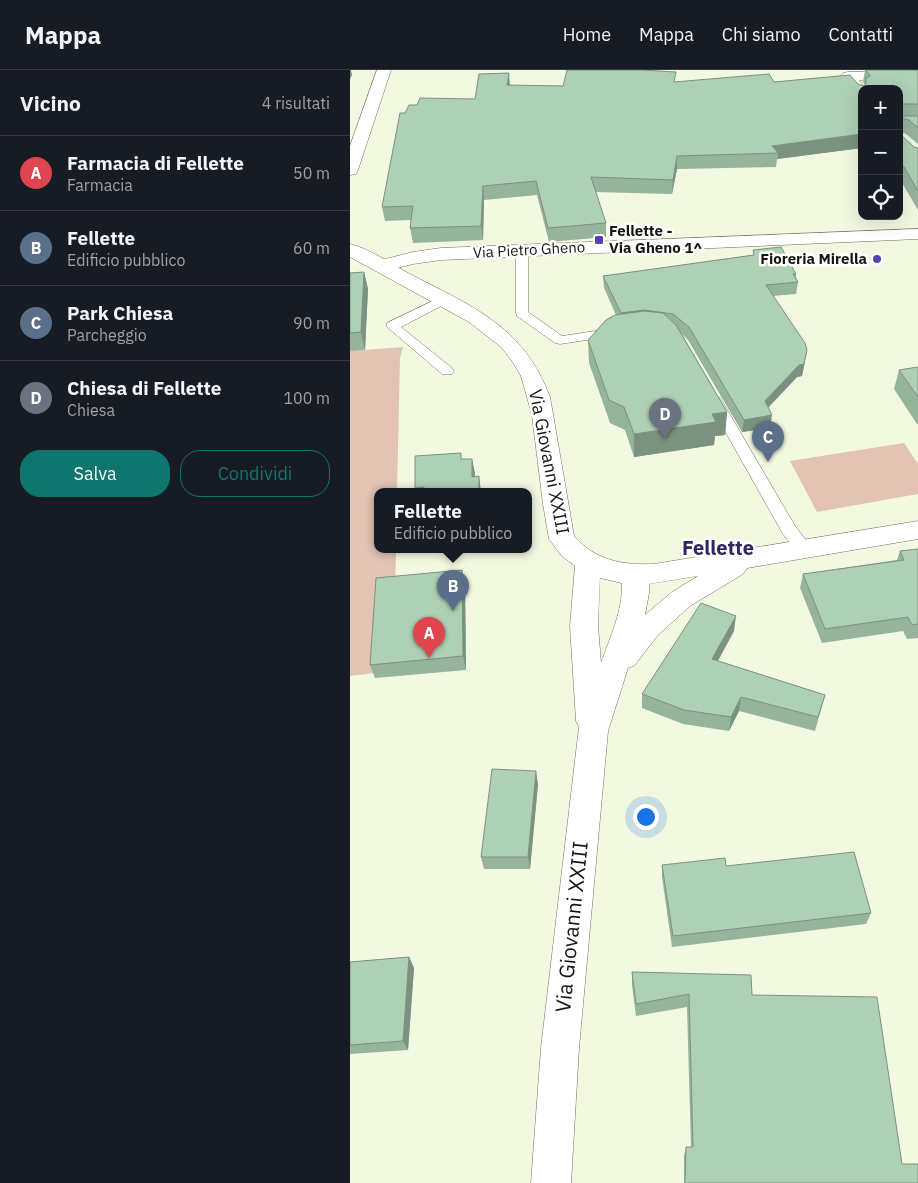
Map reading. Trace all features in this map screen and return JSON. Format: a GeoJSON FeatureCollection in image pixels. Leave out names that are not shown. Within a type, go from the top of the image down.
{"type":"FeatureCollection","features":[{"type":"Feature","properties":{"kind":"street"},"geometry":{"type":"LineString","coordinates":[[350,170],[384,70]]}},
{"type":"Feature","properties":{"kind":"street"},"geometry":{"type":"LineString","coordinates":[[858,89],[848,76],[918,74]]}},
{"type":"Feature","properties":{"kind":"street","name":"Via Pietro Gheno"},"geometry":{"type":"LineString","coordinates":[[381,266],[427,256],[918,234]]}},
{"type":"Feature","properties":{"kind":"street","name":"Via Giovanni XXIII"},"geometry":{"type":"LineString","coordinates":[[350,250],[445,299],[491,327],[503,337],[527,367],[542,409],[562,540],[569,550],[588,563],[610,572],[635,575],[665,573],[918,530]]}},
{"type":"Feature","properties":{"kind":"street","name":"Via Giovanni XXIII"},"geometry":{"type":"LineString","coordinates":[[611,675],[648,628],[681,599],[745,560]]}},
{"type":"Feature","properties":{"kind":"street"},"geometry":{"type":"LineString","coordinates":[[588,563],[584,626],[593,732]]}},
{"type":"Feature","properties":{"kind":"street","name":"Via Giovanni XXIII"},"geometry":{"type":"LineString","coordinates":[[551,1183],[560,1048],[593,732],[633,609],[636,594],[635,575]]}},
{"type":"Feature","properties":{"kind":"lane"},"geometry":{"type":"LineString","coordinates":[[522,251],[522,313],[560,340],[625,330]]}},
{"type":"Feature","properties":{"kind":"lane"},"geometry":{"type":"LineString","coordinates":[[445,299],[392,326],[447,372]]}},
{"type":"Feature","properties":{"kind":"lane"},"geometry":{"type":"LineString","coordinates":[[706,386],[788,530],[804,549]]}},
{"type":"Feature","properties":{"kind":"shaded area"},"geometry":{"type":"Polygon","coordinates":[[[403,347],[400,358],[397,488],[374,488],[374,553],[396,553],[395,591],[375,673],[350,676],[350,351],[403,347]]]}},
{"type":"Feature","properties":{"kind":"shaded area"},"geometry":{"type":"Polygon","coordinates":[[[904,443],[918,464],[918,494],[817,512],[790,461],[904,443]]]}},
{"type":"Feature","properties":{"kind":"building"},"geometry":{"type":"Polygon","coordinates":[[[567,70],[676,72],[674,82],[769,74],[774,82],[850,75],[861,85],[858,85],[858,135],[772,146],[778,153],[677,156],[673,180],[591,177],[606,223],[548,228],[536,181],[483,186],[481,226],[410,228],[413,206],[382,207],[400,113],[405,113],[409,105],[417,105],[420,98],[475,99],[479,74],[509,73],[507,85],[563,86],[567,70]]]}},
{"type":"Feature","properties":{"kind":"building"},"geometry":{"type":"Polygon","coordinates":[[[866,70],[918,70],[918,104],[903,104],[903,85],[865,85],[866,78],[870,76],[866,70]]]}},
{"type":"Feature","properties":{"kind":"building"},"geometry":{"type":"Polygon","coordinates":[[[903,116],[918,116],[918,128],[909,120],[903,118],[903,116]]]}},
{"type":"Feature","properties":{"kind":"building"},"geometry":{"type":"Polygon","coordinates":[[[903,137],[914,147],[918,148],[918,191],[904,167],[903,137]]]}},
{"type":"Feature","properties":{"kind":"building"},"geometry":{"type":"Polygon","coordinates":[[[781,247],[796,274],[793,274],[798,282],[766,285],[805,343],[807,350],[804,364],[799,365],[765,401],[772,415],[744,420],[689,327],[673,314],[644,310],[621,313],[603,276],[754,255],[753,250],[781,247]]]}},
{"type":"Feature","properties":{"kind":"building"},"geometry":{"type":"Polygon","coordinates":[[[364,272],[361,332],[350,333],[350,273],[364,272]]]}},
{"type":"Feature","properties":{"kind":"building"},"geometry":{"type":"Polygon","coordinates":[[[644,311],[663,313],[676,325],[727,412],[712,414],[716,422],[634,434],[624,407],[609,400],[588,340],[606,320],[615,315],[644,311]]]}},
{"type":"Feature","properties":{"kind":"building"},"geometry":{"type":"Polygon","coordinates":[[[918,367],[918,397],[899,370],[918,367]]]}},
{"type":"Feature","properties":{"kind":"building"},"geometry":{"type":"Polygon","coordinates":[[[461,453],[461,459],[472,459],[472,477],[479,476],[479,488],[415,488],[415,456],[461,453]]]}},
{"type":"Feature","properties":{"kind":"building"},"geometry":{"type":"Polygon","coordinates":[[[918,549],[918,624],[912,625],[908,617],[825,629],[803,574],[904,560],[900,551],[918,549]]]}},
{"type":"Feature","properties":{"kind":"building"},"geometry":{"type":"Polygon","coordinates":[[[462,570],[463,656],[370,665],[376,578],[462,570]]]}},
{"type":"Feature","properties":{"kind":"building"},"geometry":{"type":"Polygon","coordinates":[[[701,603],[736,616],[712,659],[825,695],[818,717],[741,697],[731,717],[684,710],[642,694],[701,603]]]}},
{"type":"Feature","properties":{"kind":"building"},"geometry":{"type":"Polygon","coordinates":[[[492,769],[536,771],[528,857],[481,857],[492,769]]]}},
{"type":"Feature","properties":{"kind":"building"},"geometry":{"type":"Polygon","coordinates":[[[854,852],[871,913],[673,936],[662,865],[725,858],[726,866],[854,852]]]}},
{"type":"Feature","properties":{"kind":"building"},"geometry":{"type":"Polygon","coordinates":[[[409,957],[403,1041],[350,1045],[350,962],[409,957]]]}},
{"type":"Feature","properties":{"kind":"building"},"geometry":{"type":"Polygon","coordinates":[[[632,972],[751,975],[752,995],[877,997],[902,1164],[918,1164],[918,1183],[685,1183],[686,1147],[693,1147],[689,994],[636,1004],[632,972]]]}},
{"type":"Feature","properties":{"kind":"place","name":"Fellette - Via Gheno 1^"},"geometry":{"type":"Point","coordinates":[599,240]}},
{"type":"Feature","properties":{"kind":"place","name":"Fioreria Mirella"},"geometry":{"type":"Point","coordinates":[877,259]}},
{"type":"Feature","properties":{"kind":"place","name":"Chiesa di Fellette"},"geometry":{"type":"Point","coordinates":[665,439]}},
{"type":"Feature","properties":{"kind":"place","name":"Park Chiesa"},"geometry":{"type":"Point","coordinates":[768,462]}},
{"type":"Feature","properties":{"kind":"place","name":"Fellette"},"geometry":{"type":"Point","coordinates":[453,611]}},
{"type":"Feature","properties":{"kind":"place","name":"Farmacia di Fellette"},"geometry":{"type":"Point","coordinates":[429,658]}},
{"type":"Feature","properties":{"kind":"district","name":"Fellette"},"geometry":{"type":"Point","coordinates":[718,548]}}]}
